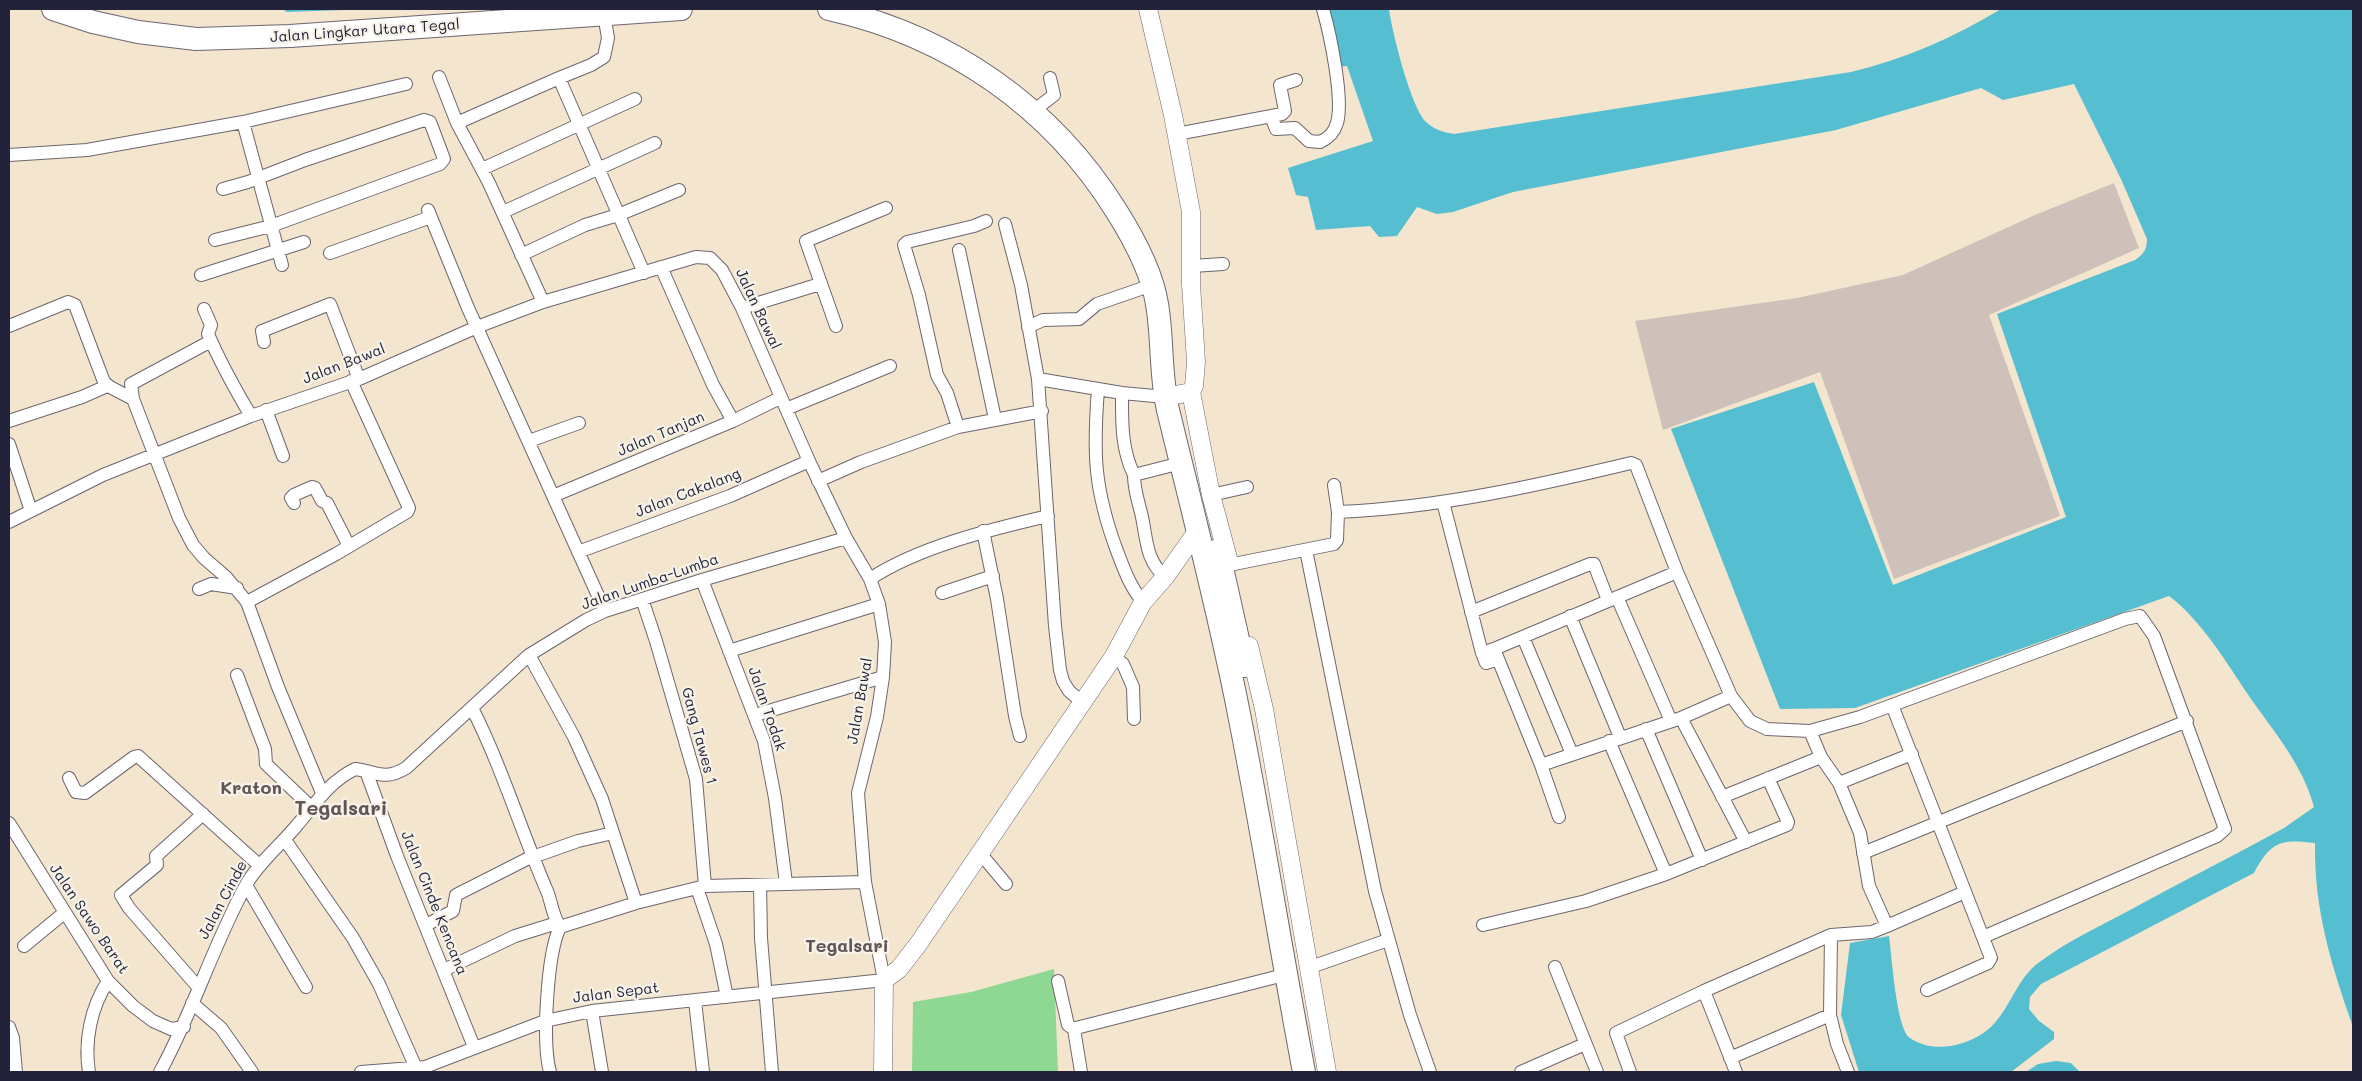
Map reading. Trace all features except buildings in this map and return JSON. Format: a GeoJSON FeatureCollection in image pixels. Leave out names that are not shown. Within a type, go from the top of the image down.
{"type":"FeatureCollection","features":[{"type":"Feature","properties":{"kind":"highway","name":"Jalan Lingkar Utara Tegal"},"geometry":{"type":"LineString","coordinates":[[52,9],[93,22],[138,32],[196,39],[290,36],[681,9]]}},
{"type":"Feature","properties":{"kind":"highway"},"geometry":{"type":"LineString","coordinates":[[829,9],[900,30],[940,50],[1003,86],[1065,141],[1086,167],[1118,214],[1135,246],[1152,285],[1157,302],[1160,328],[1168,350],[1236,626],[1319,1072]]}},
{"type":"Feature","properties":{"kind":"highway"},"geometry":{"type":"LineString","coordinates":[[1179,395],[1181,463],[1195,533],[1237,705],[1304,1072]]}},
{"type":"Feature","properties":{"kind":"street"},"geometry":{"type":"LineString","coordinates":[[1038,379],[1122,393],[1179,395],[1194,386],[1196,362],[1191,284],[1191,212],[1177,134],[1148,9]]}},
{"type":"Feature","properties":{"kind":"street"},"geometry":{"type":"LineString","coordinates":[[1271,116],[1276,129],[1295,128],[1310,141],[1320,142],[1328,139],[1333,133],[1337,124],[1339,99],[1323,9]]}},
{"type":"Feature","properties":{"kind":"street"},"geometry":{"type":"LineString","coordinates":[[457,123],[591,65],[604,57],[608,38],[604,14]]}},
{"type":"Feature","properties":{"kind":"street"},"geometry":{"type":"LineString","coordinates":[[440,77],[457,123],[503,212],[543,302]]}},
{"type":"Feature","properties":{"kind":"street"},"geometry":{"type":"LineString","coordinates":[[559,78],[640,264]]}},
{"type":"Feature","properties":{"kind":"street"},"geometry":{"type":"LineString","coordinates":[[1027,108],[1054,95],[1050,78]]}},
{"type":"Feature","properties":{"kind":"street"},"geometry":{"type":"LineString","coordinates":[[1177,134],[1284,112],[1280,85],[1296,80]]}},
{"type":"Feature","properties":{"kind":"street"},"geometry":{"type":"LineString","coordinates":[[9,155],[86,150],[243,122],[406,84]]}},
{"type":"Feature","properties":{"kind":"street"},"geometry":{"type":"LineString","coordinates":[[482,169],[635,99]]}},
{"type":"Feature","properties":{"kind":"street"},"geometry":{"type":"LineString","coordinates":[[215,240],[271,226],[440,164],[443,161],[443,156],[430,122],[424,120],[305,160],[258,179],[224,189]]}},
{"type":"Feature","properties":{"kind":"street"},"geometry":{"type":"LineString","coordinates":[[243,122],[282,265]]}},
{"type":"Feature","properties":{"kind":"street"},"geometry":{"type":"LineString","coordinates":[[503,212],[655,143]]}},
{"type":"Feature","properties":{"kind":"street"},"geometry":{"type":"LineString","coordinates":[[521,255],[585,225],[618,215],[679,190]]}},
{"type":"Feature","properties":{"kind":"street"},"geometry":{"type":"LineString","coordinates":[[836,326],[806,241],[886,208]]}},
{"type":"Feature","properties":{"kind":"street"},"geometry":{"type":"LineString","coordinates":[[330,253],[430,213],[473,318],[605,611]]}},
{"type":"Feature","properties":{"kind":"street"},"geometry":{"type":"LineString","coordinates":[[958,427],[947,393],[937,376],[919,295],[904,244],[986,221]]}},
{"type":"Feature","properties":{"kind":"street"},"geometry":{"type":"LineString","coordinates":[[1005,224],[1021,285],[1042,411],[1044,477],[1060,670],[1063,681],[1069,691],[1082,702]]}},
{"type":"Feature","properties":{"kind":"street"},"geometry":{"type":"LineString","coordinates":[[201,275],[304,242]]}},
{"type":"Feature","properties":{"kind":"street"},"geometry":{"type":"LineString","coordinates":[[959,250],[995,419]]}},
{"type":"Feature","properties":{"kind":"street","name":"Jalan Bawal"},"geometry":{"type":"LineString","coordinates":[[9,522],[29,506],[160,452],[247,408],[266,410],[473,318],[543,302],[640,264],[661,267],[696,257],[710,258],[722,270],[742,308],[818,481],[846,538],[870,579],[884,624],[883,676],[877,717],[858,793],[865,882],[884,980]]}},
{"type":"Feature","properties":{"kind":"street"},"geometry":{"type":"LineString","coordinates":[[1192,266],[1224,264]]}},
{"type":"Feature","properties":{"kind":"street"},"geometry":{"type":"LineString","coordinates":[[661,267],[713,385],[733,421]]}},
{"type":"Feature","properties":{"kind":"street"},"geometry":{"type":"LineString","coordinates":[[742,308],[820,284]]}},
{"type":"Feature","properties":{"kind":"street"},"geometry":{"type":"LineString","coordinates":[[1028,327],[1043,320],[1080,319],[1097,304],[1114,300],[1152,285]]}},
{"type":"Feature","properties":{"kind":"street"},"geometry":{"type":"LineString","coordinates":[[9,326],[72,302],[107,386],[133,399]]}},
{"type":"Feature","properties":{"kind":"street"},"geometry":{"type":"LineString","coordinates":[[247,602],[349,546],[409,508],[354,372],[330,304],[262,331],[264,342]]}},
{"type":"Feature","properties":{"kind":"street"},"geometry":{"type":"LineString","coordinates":[[204,309],[211,325],[208,334],[211,341],[247,408]]}},
{"type":"Feature","properties":{"kind":"street"},"geometry":{"type":"LineString","coordinates":[[211,341],[133,383],[131,385],[133,399],[160,452],[179,518],[193,545],[247,602],[278,687],[322,793]]}},
{"type":"Feature","properties":{"kind":"street","name":"Jalan Tanjan"},"geometry":{"type":"LineString","coordinates":[[553,496],[733,421],[890,366]]}},
{"type":"Feature","properties":{"kind":"street"},"geometry":{"type":"LineString","coordinates":[[9,421],[82,397],[107,386]]}},
{"type":"Feature","properties":{"kind":"street"},"geometry":{"type":"LineString","coordinates":[[1098,389],[1094,440],[1097,484],[1112,539],[1126,574],[1143,602]]}},
{"type":"Feature","properties":{"kind":"street"},"geometry":{"type":"LineString","coordinates":[[1122,393],[1122,437],[1128,463],[1134,475],[1135,493],[1142,517],[1147,551],[1153,564],[1165,577]]}},
{"type":"Feature","properties":{"kind":"street"},"geometry":{"type":"LineString","coordinates":[[1179,395],[1211,495],[1230,565],[1264,709],[1327,1072]]}},
{"type":"Feature","properties":{"kind":"street"},"geometry":{"type":"LineString","coordinates":[[266,410],[283,456]]}},
{"type":"Feature","properties":{"kind":"street"},"geometry":{"type":"LineString","coordinates":[[818,481],[861,462],[958,427],[1042,411]]}},
{"type":"Feature","properties":{"kind":"street"},"geometry":{"type":"LineString","coordinates":[[529,441],[579,423]]}},
{"type":"Feature","properties":{"kind":"street"},"geometry":{"type":"LineString","coordinates":[[9,444],[29,506]]}},
{"type":"Feature","properties":{"kind":"street","name":"Jalan Cakalang"},"geometry":{"type":"LineString","coordinates":[[578,552],[730,496],[809,461]]}},
{"type":"Feature","properties":{"kind":"street"},"geometry":{"type":"LineString","coordinates":[[1134,475],[1181,463]]}},
{"type":"Feature","properties":{"kind":"street"},"geometry":{"type":"LineString","coordinates":[[1338,512],[1390,509],[1443,502],[1631,463],[1636,465],[1640,471],[1677,572],[1731,696],[1750,722],[1776,730],[1810,731],[1860,717],[2130,618],[2140,616],[2154,636],[2223,821],[2224,829],[2222,833],[1983,936]]}},
{"type":"Feature","properties":{"kind":"street"},"geometry":{"type":"LineString","coordinates":[[1230,565],[1329,545],[1337,540],[1338,512],[1334,485]]}},
{"type":"Feature","properties":{"kind":"street"},"geometry":{"type":"LineString","coordinates":[[294,503],[291,498],[294,495],[312,487],[315,488],[322,501],[326,503],[349,546]]}},
{"type":"Feature","properties":{"kind":"street"},"geometry":{"type":"LineString","coordinates":[[1211,495],[1247,487]]}},
{"type":"Feature","properties":{"kind":"street"},"geometry":{"type":"LineString","coordinates":[[1443,502],[1471,612],[1542,765],[1559,817]]}},
{"type":"Feature","properties":{"kind":"street"},"geometry":{"type":"LineString","coordinates":[[870,579],[913,557],[983,531],[1048,516]]}},
{"type":"Feature","properties":{"kind":"street"},"geometry":{"type":"LineString","coordinates":[[983,531],[993,576],[1015,716],[1020,736]]}},
{"type":"Feature","properties":{"kind":"street"},"geometry":{"type":"LineString","coordinates":[[883,1072],[884,980],[900,969],[1114,656],[1143,602],[1165,577],[1195,533]]}},
{"type":"Feature","properties":{"kind":"street"},"geometry":{"type":"LineString","coordinates":[[1195,533],[1233,723],[1296,1072]]}},
{"type":"Feature","properties":{"kind":"street","name":"Jalan Lumba-Lumba"},"geometry":{"type":"LineString","coordinates":[[366,771],[385,777],[396,774],[406,768],[529,654],[566,630],[605,611],[702,580],[846,538]]}},
{"type":"Feature","properties":{"kind":"street"},"geometry":{"type":"LineString","coordinates":[[1306,550],[1375,891],[1410,1015],[1430,1072]]}},
{"type":"Feature","properties":{"kind":"street"},"geometry":{"type":"LineString","coordinates":[[1471,612],[1594,564],[1676,720],[1722,797],[1746,842]]}},
{"type":"Feature","properties":{"kind":"street"},"geometry":{"type":"LineString","coordinates":[[1491,654],[1570,616],[1677,572]]}},
{"type":"Feature","properties":{"kind":"street"},"geometry":{"type":"LineString","coordinates":[[942,593],[993,576]]}},
{"type":"Feature","properties":{"kind":"street","name":"Jalan Todak"},"geometry":{"type":"LineString","coordinates":[[702,580],[755,715],[769,760],[786,883]]}},
{"type":"Feature","properties":{"kind":"street"},"geometry":{"type":"LineString","coordinates":[[199,589],[211,584],[233,588]]}},
{"type":"Feature","properties":{"kind":"street","name":"Gang Tawes 1"},"geometry":{"type":"LineString","coordinates":[[642,599],[696,779],[701,887],[728,997]]}},
{"type":"Feature","properties":{"kind":"street"},"geometry":{"type":"LineString","coordinates":[[729,651],[879,604]]}},
{"type":"Feature","properties":{"kind":"street"},"geometry":{"type":"LineString","coordinates":[[1570,616],[1614,739],[1666,874]]}},
{"type":"Feature","properties":{"kind":"street"},"geometry":{"type":"LineString","coordinates":[[1523,637],[1572,754]]}},
{"type":"Feature","properties":{"kind":"street"},"geometry":{"type":"LineString","coordinates":[[529,654],[574,738],[602,799],[636,903]]}},
{"type":"Feature","properties":{"kind":"street"},"geometry":{"type":"LineString","coordinates":[[1114,656],[1123,664],[1133,687],[1134,719]]}},
{"type":"Feature","properties":{"kind":"street"},"geometry":{"type":"LineString","coordinates":[[237,675],[264,746],[266,764],[312,808]]}},
{"type":"Feature","properties":{"kind":"street"},"geometry":{"type":"LineString","coordinates":[[755,715],[883,676]]}},
{"type":"Feature","properties":{"kind":"street"},"geometry":{"type":"LineString","coordinates":[[1542,765],[1614,739],[1676,720],[1731,696]]}},
{"type":"Feature","properties":{"kind":"street"},"geometry":{"type":"LineString","coordinates":[[1892,705],[1991,954],[1988,963],[1927,990]]}},
{"type":"Feature","properties":{"kind":"street"},"geometry":{"type":"LineString","coordinates":[[472,708],[489,743],[533,858],[549,894],[550,906],[558,925],[546,1021],[547,1061],[550,1072]]}},
{"type":"Feature","properties":{"kind":"street"},"geometry":{"type":"LineString","coordinates":[[1863,853],[2186,721]]}},
{"type":"Feature","properties":{"kind":"street"},"geometry":{"type":"LineString","coordinates":[[1646,729],[1702,860]]}},
{"type":"Feature","properties":{"kind":"street"},"geometry":{"type":"LineString","coordinates":[[1810,731],[1821,757],[1839,783],[1860,833],[1869,886],[1887,926]]}},
{"type":"Feature","properties":{"kind":"street"},"geometry":{"type":"LineString","coordinates":[[1839,783],[1912,754]]}},
{"type":"Feature","properties":{"kind":"street"},"geometry":{"type":"LineString","coordinates":[[69,778],[76,792],[84,793],[138,756],[259,865]]}},
{"type":"Feature","properties":{"kind":"street"},"geometry":{"type":"LineString","coordinates":[[1722,797],[1821,757]]}},
{"type":"Feature","properties":{"kind":"street","name":"Jalan Cinde"},"geometry":{"type":"LineString","coordinates":[[160,1072],[184,1027],[198,987],[246,885],[259,865],[312,808],[322,793],[355,769],[366,771]]}},
{"type":"Feature","properties":{"kind":"street","name":"Jalan Cinde Kencana"},"geometry":{"type":"LineString","coordinates":[[366,771],[397,856],[474,1047]]}},
{"type":"Feature","properties":{"kind":"street"},"geometry":{"type":"LineString","coordinates":[[1483,925],[1586,901],[1666,874],[1788,824],[1768,778]]}},
{"type":"Feature","properties":{"kind":"street"},"geometry":{"type":"LineString","coordinates":[[198,987],[121,895],[157,865],[156,856],[203,814]]}},
{"type":"Feature","properties":{"kind":"street","name":"Jalan Sawo Barat"},"geometry":{"type":"LineString","coordinates":[[10,829],[108,980],[133,1006],[154,1021],[171,1030],[184,1027]]}},
{"type":"Feature","properties":{"kind":"street"},"geometry":{"type":"LineString","coordinates":[[426,925],[453,911],[456,895],[526,859],[578,841],[613,833]]}},
{"type":"Feature","properties":{"kind":"street"},"geometry":{"type":"LineString","coordinates":[[284,840],[354,938],[424,1069]]}},
{"type":"Feature","properties":{"kind":"street"},"geometry":{"type":"LineString","coordinates":[[980,853],[1006,884]]}},
{"type":"Feature","properties":{"kind":"street"},"geometry":{"type":"LineString","coordinates":[[444,970],[515,936],[701,887],[865,882]]}},
{"type":"Feature","properties":{"kind":"street"},"geometry":{"type":"LineString","coordinates":[[246,885],[306,987]]}},
{"type":"Feature","properties":{"kind":"street"},"geometry":{"type":"LineString","coordinates":[[760,885],[761,938],[772,1072]]}},
{"type":"Feature","properties":{"kind":"street"},"geometry":{"type":"LineString","coordinates":[[1630,1072],[1616,1034],[1704,991],[1831,935],[1872,932],[1965,892]]}},
{"type":"Feature","properties":{"kind":"street"},"geometry":{"type":"LineString","coordinates":[[24,946],[64,913]]}},
{"type":"Feature","properties":{"kind":"street"},"geometry":{"type":"LineString","coordinates":[[1831,935],[1830,1015],[1837,1044],[1848,1072]]}},
{"type":"Feature","properties":{"kind":"street"},"geometry":{"type":"LineString","coordinates":[[1308,968],[1388,940]]}},
{"type":"Feature","properties":{"kind":"street"},"geometry":{"type":"LineString","coordinates":[[1555,967],[1597,1072]]}},
{"type":"Feature","properties":{"kind":"street"},"geometry":{"type":"LineString","coordinates":[[1074,1029],[1280,976]]}},
{"type":"Feature","properties":{"kind":"street"},"geometry":{"type":"LineString","coordinates":[[89,1072],[87,1050],[94,1008],[108,980]]}},
{"type":"Feature","properties":{"kind":"street","name":"Jalan Sepat"},"geometry":{"type":"LineString","coordinates":[[361,1072],[424,1069],[474,1047],[546,1021],[592,1011],[884,980]]}},
{"type":"Feature","properties":{"kind":"street"},"geometry":{"type":"LineString","coordinates":[[1058,981],[1068,1025],[1074,1029],[1081,1072]]}},
{"type":"Feature","properties":{"kind":"street"},"geometry":{"type":"LineString","coordinates":[[1704,991],[1736,1072]]}},
{"type":"Feature","properties":{"kind":"street"},"geometry":{"type":"LineString","coordinates":[[695,1001],[703,1072]]}},
{"type":"Feature","properties":{"kind":"street"},"geometry":{"type":"LineString","coordinates":[[192,1004],[221,1028],[252,1072]]}},
{"type":"Feature","properties":{"kind":"street"},"geometry":{"type":"LineString","coordinates":[[592,1011],[602,1072]]}},
{"type":"Feature","properties":{"kind":"street"},"geometry":{"type":"LineString","coordinates":[[1730,1058],[1830,1015]]}},
{"type":"Feature","properties":{"kind":"street"},"geometry":{"type":"LineString","coordinates":[[9,1027],[12,1033],[16,1072]]}},
{"type":"Feature","properties":{"kind":"street"},"geometry":{"type":"LineString","coordinates":[[1520,1072],[1585,1044]]}},
{"type":"Feature","properties":{"kind":"shaded area"},"geometry":{"type":"Polygon","coordinates":[[[2114,183],[2139,248],[1989,315],[2060,516],[1894,579],[1820,372],[1663,430],[1635,321],[1797,298],[1903,275],[2035,215],[2114,183]]]}},
{"type":"Feature","properties":{"kind":"green space"},"geometry":{"type":"Polygon","coordinates":[[[1054,969],[1058,1072],[912,1072],[913,1002],[971,992],[1054,969]]]}},
{"type":"Feature","properties":{"kind":"water"},"geometry":{"type":"Polygon","coordinates":[[[282,9],[373,9],[287,12],[282,9]]]}},
{"type":"Feature","properties":{"kind":"water"},"geometry":{"type":"Polygon","coordinates":[[[1329,9],[1389,9],[1408,86],[1420,114],[1433,127],[1454,134],[1851,72],[1910,54],[1947,38],[2001,9],[2353,9],[2353,1027],[2325,936],[2317,891],[2315,843],[2294,841],[2278,844],[2272,848],[2260,862],[2254,873],[2041,984],[2030,997],[2029,1009],[2039,1021],[2054,1032],[2054,1039],[2011,1072],[1859,1072],[1841,1015],[1850,943],[1889,936],[1898,1007],[1905,1032],[1910,1038],[1919,1043],[1937,1047],[1956,1045],[1974,1039],[1991,1027],[1999,1018],[2024,978],[2051,954],[2084,934],[2284,828],[2314,807],[2303,777],[2278,736],[2203,630],[2169,596],[1855,708],[1780,709],[1671,429],[1814,382],[1893,585],[2066,517],[1997,314],[2135,260],[2144,251],[2147,239],[2121,179],[2074,84],[2003,100],[1981,88],[1836,130],[1513,192],[1453,212],[1437,214],[1417,207],[1397,236],[1379,237],[1370,226],[1316,230],[1308,197],[1296,195],[1288,168],[1373,141],[1347,66],[1338,67],[1329,9]]]}},
{"type":"Feature","properties":{"kind":"water"},"geometry":{"type":"Polygon","coordinates":[[[2056,1061],[2071,1063],[2080,1072],[2026,1072],[2038,1064],[2056,1061]]]}},
{"type":"Feature","properties":{"kind":"district","name":"Kraton"},"geometry":{"type":"Point","coordinates":[251,788]}},
{"type":"Feature","properties":{"kind":"district","name":"Tegalsari"},"geometry":{"type":"Point","coordinates":[341,809]}},
{"type":"Feature","properties":{"kind":"district","name":"Tegalsari"},"geometry":{"type":"Point","coordinates":[847,946]}}]}
